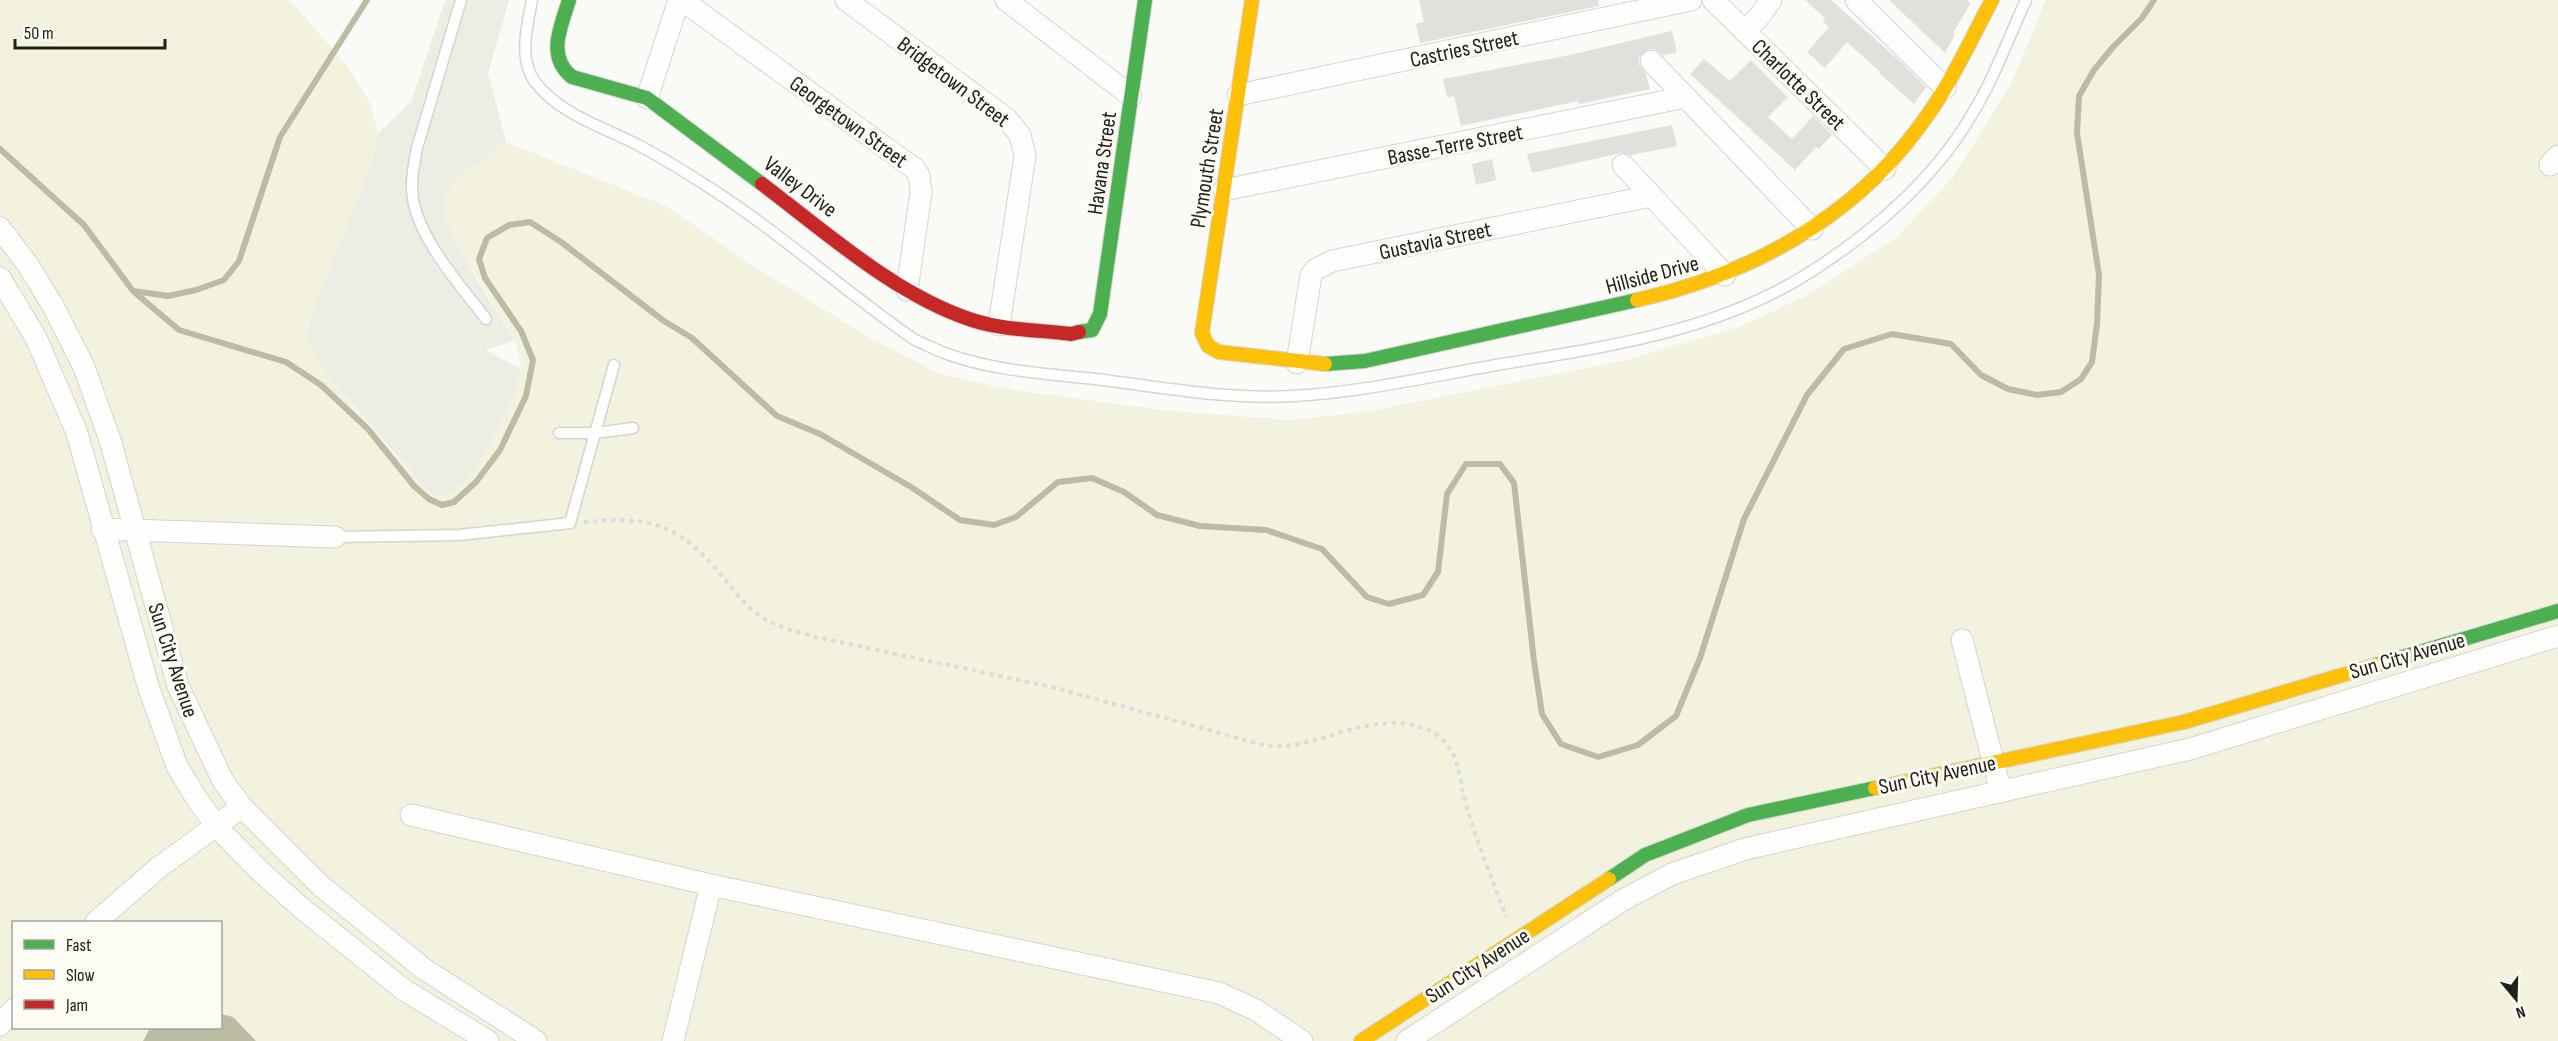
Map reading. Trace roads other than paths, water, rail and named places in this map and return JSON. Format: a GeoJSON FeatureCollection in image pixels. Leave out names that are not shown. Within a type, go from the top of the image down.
{"type":"FeatureCollection","features":[{"type":"Feature","properties":{"kind":"street","name":"Valley Drive"},"geometry":{"type":"LineString","coordinates":[[569,0],[556,44],[555,56],[562,71],[572,77],[647,98],[931,305],[953,314],[999,325],[1071,334],[1092,330]]}},
{"type":"Feature","properties":{"kind":"street"},"geometry":{"type":"LineString","coordinates":[[647,98],[681,0]]}},
{"type":"Feature","properties":{"kind":"street","name":"Georgetown Street"},"geometry":{"type":"LineString","coordinates":[[681,0],[915,170],[919,176],[921,192],[908,290]]}},
{"type":"Feature","properties":{"kind":"street","name":"Bridgetown Street"},"geometry":{"type":"LineString","coordinates":[[846,0],[1007,120],[1020,135],[1025,156],[999,325]]}},
{"type":"Feature","properties":{"kind":"street"},"geometry":{"type":"LineString","coordinates":[[1006,0],[1131,96]]}},
{"type":"Feature","properties":{"kind":"street","name":"Havana Street"},"geometry":{"type":"LineString","coordinates":[[1092,330],[1100,314],[1145,0]]}},
{"type":"Feature","properties":{"kind":"street","name":"Plymouth Street"},"geometry":{"type":"LineString","coordinates":[[1205,342],[1203,327],[1252,0]]}},
{"type":"Feature","properties":{"kind":"street","name":"Castries Street"},"geometry":{"type":"LineString","coordinates":[[1238,95],[1691,0]]}},
{"type":"Feature","properties":{"kind":"street","name":"Charlotte Street"},"geometry":{"type":"LineString","coordinates":[[1713,0],[1885,169]]}},
{"type":"Feature","properties":{"kind":"street"},"geometry":{"type":"LineString","coordinates":[[1744,31],[1758,18],[1771,0]]}},
{"type":"Feature","properties":{"kind":"street"},"geometry":{"type":"LineString","coordinates":[[1856,0],[1945,88]]}},
{"type":"Feature","properties":{"kind":"street","name":"Hillside Drive"},"geometry":{"type":"LineString","coordinates":[[1205,342],[1219,352],[1297,363],[1334,365],[1365,361],[1592,312],[1683,290],[1725,275],[1812,230],[1860,195],[1885,169],[1919,127],[1945,88],[1992,0]]}},
{"type":"Feature","properties":{"kind":"street"},"geometry":{"type":"LineString","coordinates":[[1651,61],[1812,230]]}},
{"type":"Feature","properties":{"kind":"street","name":"Basse-Terre Street"},"geometry":{"type":"LineString","coordinates":[[1224,190],[1686,98]]}},
{"type":"Feature","properties":{"kind":"street"},"geometry":{"type":"LineString","coordinates":[[1623,165],[1725,275]]}},
{"type":"Feature","properties":{"kind":"street","name":"Gustavia Street"},"geometry":{"type":"LineString","coordinates":[[1297,363],[1311,275],[1323,265],[1332,261],[1651,196]]}},
{"type":"Feature","properties":{"kind":"street","name":"Sun City Avenue"},"geometry":{"type":"LineString","coordinates":[[0,228],[28,265],[53,306],[84,367],[111,443],[178,686],[223,781],[242,807],[321,886],[424,969],[536,1041]]}},
{"type":"Feature","properties":{"kind":"street","name":"Sun City Avenue"},"geometry":{"type":"LineString","coordinates":[[0,278],[36,338],[77,434],[149,689],[177,766],[216,826],[260,871],[299,906],[404,990],[488,1041]]}},
{"type":"Feature","properties":{"kind":"street"},"geometry":{"type":"LineString","coordinates":[[102,529],[335,537]]}},
{"type":"Feature","properties":{"kind":"street","name":"Sun City Avenue"},"geometry":{"type":"LineString","coordinates":[[1361,1041],[1645,855],[1748,815],[2184,722],[2558,610]]}},
{"type":"Feature","properties":{"kind":"street","name":"Sun City Avenue"},"geometry":{"type":"LineString","coordinates":[[1407,1041],[1623,900],[1671,874],[1744,849],[2190,749],[2558,636]]}},
{"type":"Feature","properties":{"kind":"street"},"geometry":{"type":"LineString","coordinates":[[1962,640],[2001,792]]}},
{"type":"Feature","properties":{"kind":"street"},"geometry":{"type":"LineString","coordinates":[[97,921],[158,868],[242,807]]}},
{"type":"Feature","properties":{"kind":"street"},"geometry":{"type":"LineString","coordinates":[[411,815],[711,885],[1220,993],[1256,1010],[1302,1041]]}},
{"type":"Feature","properties":{"kind":"street"},"geometry":{"type":"LineString","coordinates":[[673,1041],[711,885]]}},
{"type":"Feature","properties":{"kind":"street"},"geometry":{"type":"LineString","coordinates":[[0,1025],[12,1011]]}},
{"type":"Feature","properties":{"kind":"lane"},"geometry":{"type":"LineString","coordinates":[[461,0],[417,148],[412,173],[413,201],[426,235],[486,319]]}},
{"type":"Feature","properties":{"kind":"lane"},"geometry":{"type":"LineString","coordinates":[[532,0],[525,32],[527,63],[535,82],[551,98],[578,117],[634,143],[711,189],[915,340],[951,356],[1011,369],[1218,396],[1293,396],[1369,388],[1632,342],[1677,330],[1748,305],[1811,272],[1899,204],[1934,167],[1970,118],[2000,62],[2026,0]]}},
{"type":"Feature","properties":{"kind":"lane"},"geometry":{"type":"LineString","coordinates":[[335,537],[459,535],[570,523],[614,364]]}},
{"type":"Feature","properties":{"kind":"lane"},"geometry":{"type":"LineString","coordinates":[[559,434],[596,433],[633,428]]}},
{"type":"Feature","properties":{"kind":"waterway"},"geometry":{"type":"LineString","coordinates":[[134,291],[168,296],[196,290],[224,280],[239,261],[280,137],[367,0]]}},
{"type":"Feature","properties":{"kind":"waterway"},"geometry":{"type":"LineString","coordinates":[[0,149],[84,225],[133,291],[179,330],[286,362],[321,385],[368,429],[414,486],[429,499],[442,505],[454,502],[476,482],[500,450],[526,396],[533,360],[521,331],[485,278],[479,259],[487,238],[509,225],[530,222],[561,242],[664,321],[692,338],[777,416],[820,434],[911,487],[960,520],[994,525],[1016,517],[1058,482],[1092,478],[1124,492],[1157,515],[1200,526],[1266,530],[1322,549],[1367,597],[1389,604],[1423,595],[1438,572],[1447,494],[1466,464],[1500,464],[1514,483],[1542,714],[1561,744],[1598,757],[1638,745],[1676,716],[1700,658],[1744,519],[1807,395],[1844,349],[1892,334],[1951,344],[1981,375],[2008,389],[2037,395],[2061,392],[2081,379],[2092,362],[2097,324],[2099,275],[2077,133],[2079,96],[2094,70],[2142,18],[2154,0]]}}]}
